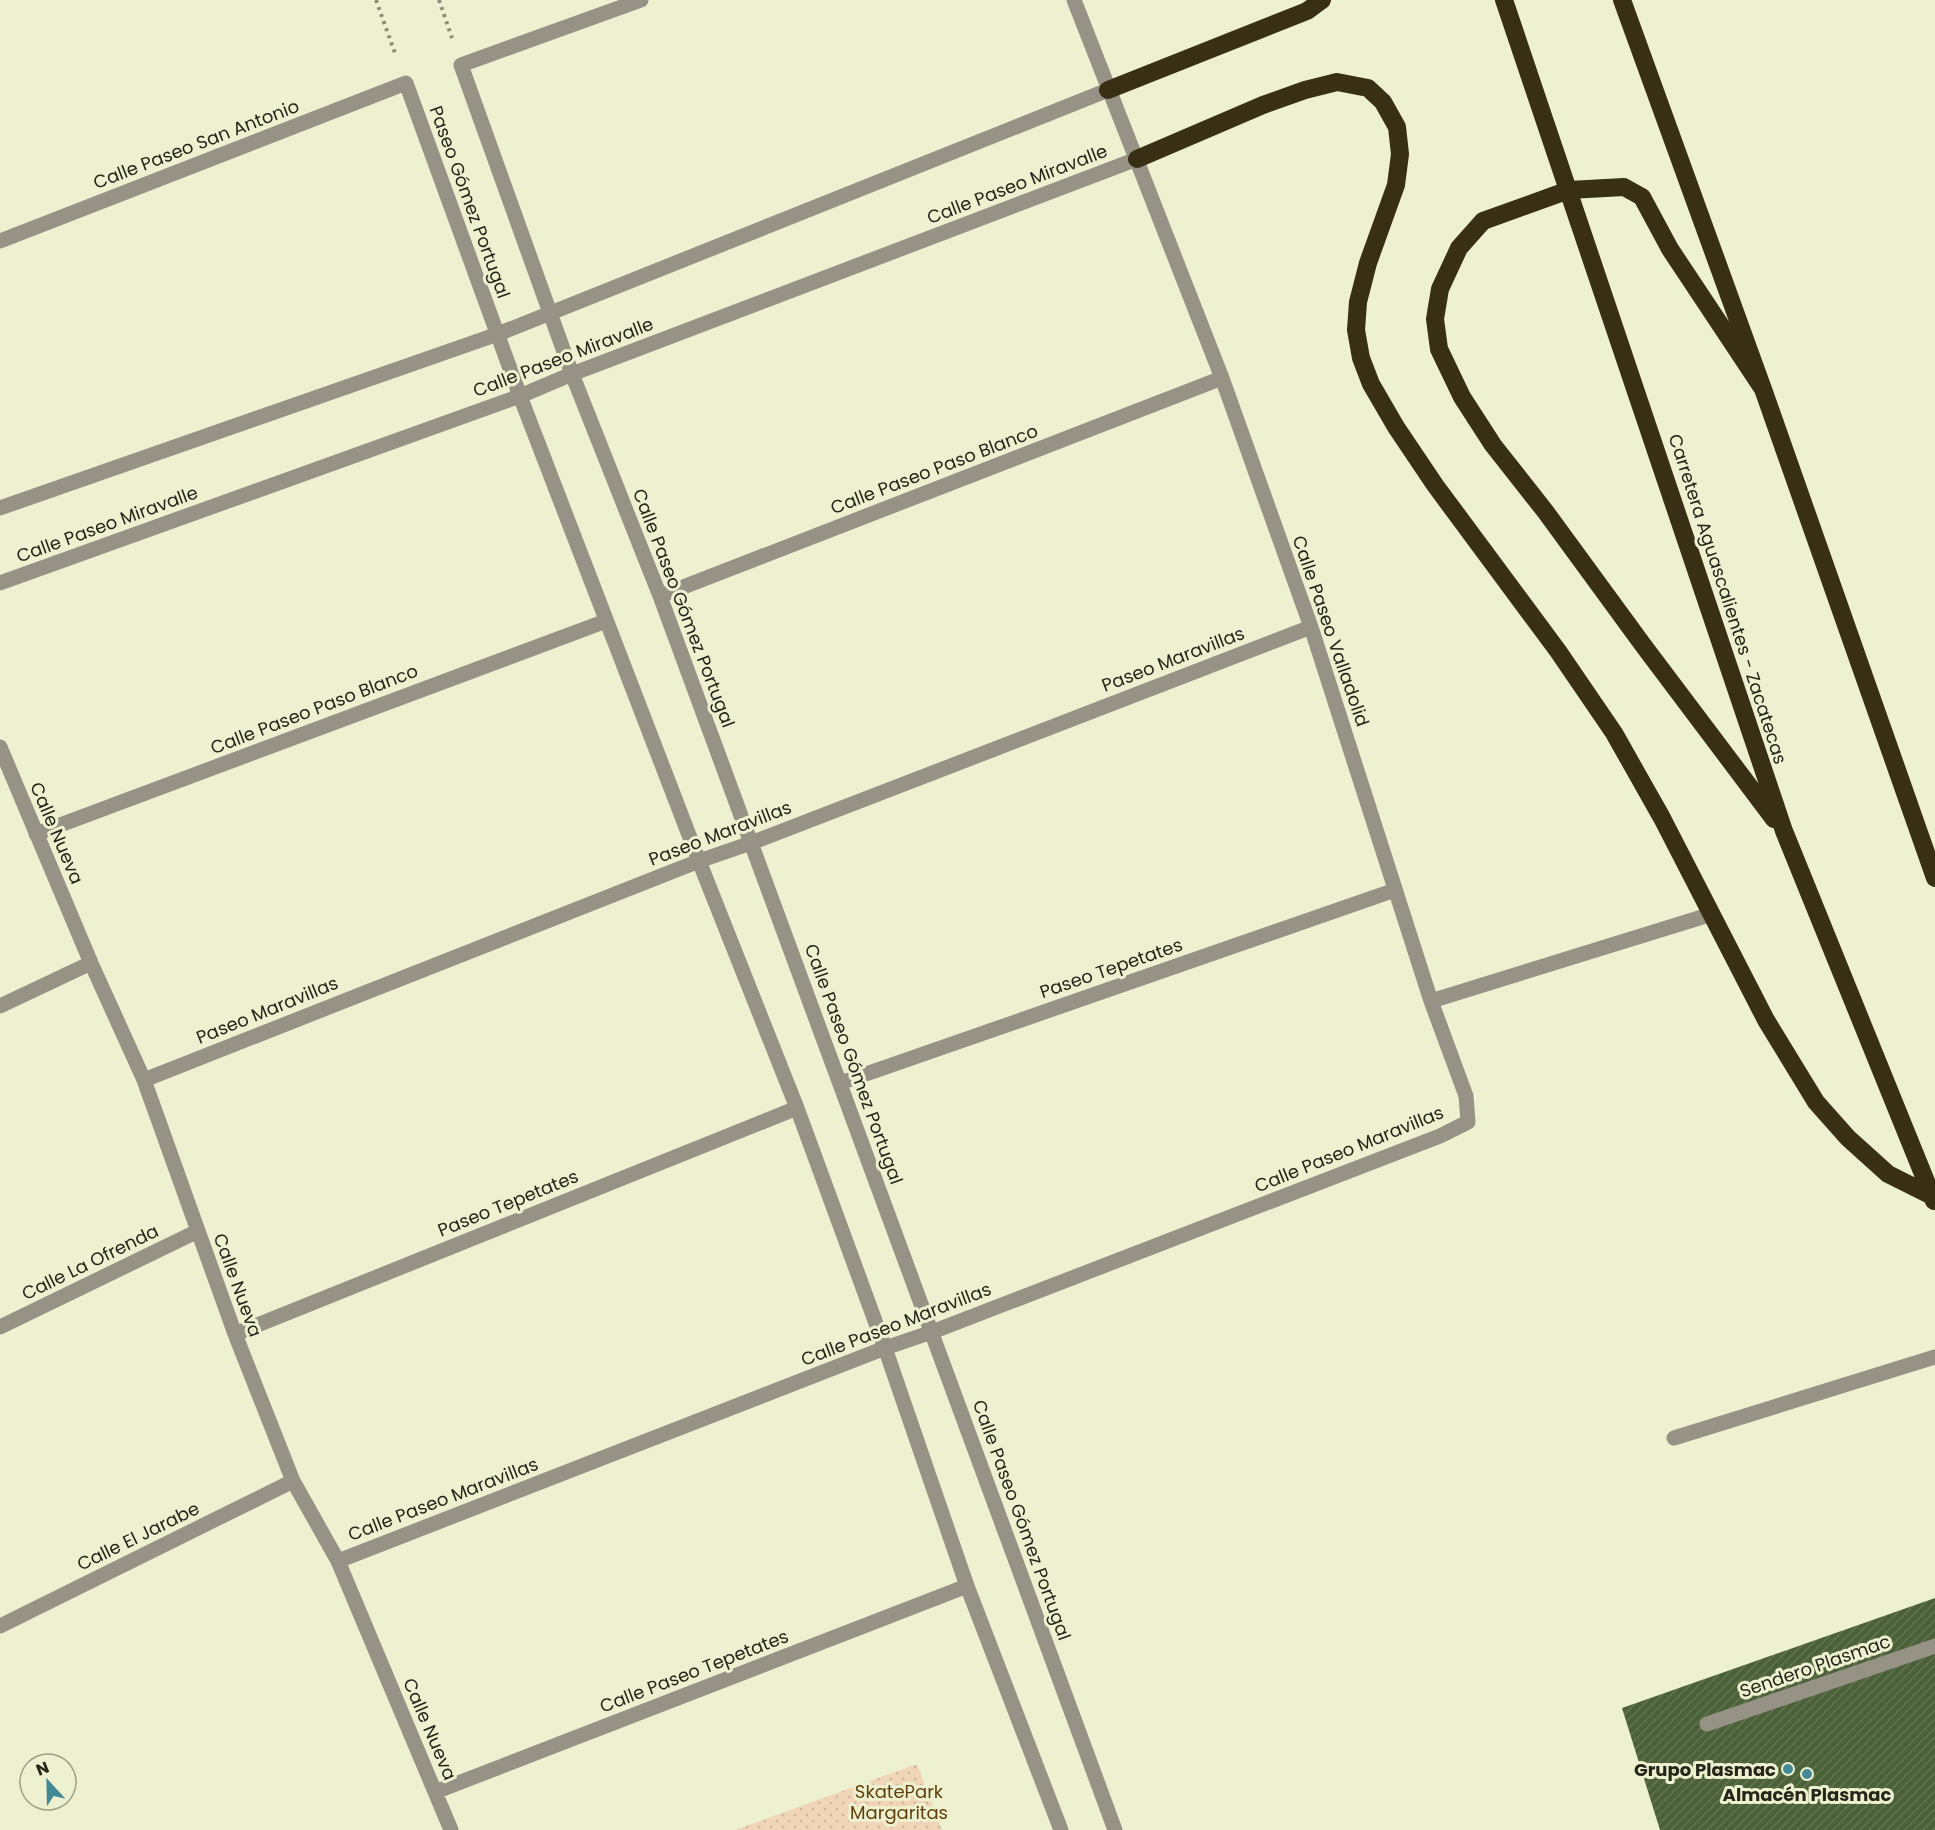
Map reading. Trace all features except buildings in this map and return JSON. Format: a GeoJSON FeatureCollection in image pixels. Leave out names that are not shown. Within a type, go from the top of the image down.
{"type":"FeatureCollection","features":[{"type":"Feature","properties":{"kind":"highway"},"geometry":{"type":"LineString","coordinates":[[1108,90],[1307,11],[1322,0]]}},
{"type":"Feature","properties":{"kind":"highway","name":"Carretera Aguascalientes - Zacatecas"},"geometry":{"type":"LineString","coordinates":[[1504,0],[1784,831],[1934,1199]]}},
{"type":"Feature","properties":{"kind":"highway"},"geometry":{"type":"LineString","coordinates":[[1622,0],[1763,389],[1935,878]]}},
{"type":"Feature","properties":{"kind":"highway"},"geometry":{"type":"LineString","coordinates":[[1137,159],[1263,105],[1305,90],[1337,82],[1368,88],[1383,102],[1397,127],[1400,154],[1396,185],[1368,263],[1358,302],[1356,330],[1361,358],[1371,384],[1396,427],[1435,484],[1558,651],[1614,733],[1662,818],[1766,1020],[1816,1102],[1848,1138],[1888,1174],[1934,1199]]}},
{"type":"Feature","properties":{"kind":"highway"},"geometry":{"type":"LineString","coordinates":[[1763,389],[1670,249],[1642,197],[1624,187],[1569,190],[1484,221],[1458,248],[1440,289],[1435,319],[1439,349],[1462,397],[1493,445],[1784,831]]}},
{"type":"Feature","properties":{"kind":"street"},"geometry":{"type":"LineString","coordinates":[[461,65],[641,0]]}},
{"type":"Feature","properties":{"kind":"street","name":"Calle Paseo Valladolid"},"geometry":{"type":"LineString","coordinates":[[1074,0],[1222,378],[1311,627],[1431,1001],[1466,1096],[1468,1122]]}},
{"type":"Feature","properties":{"kind":"street","name":"Paseo Gómez Portugal"},"geometry":{"type":"LineString","coordinates":[[461,65],[550,313]]}},
{"type":"Feature","properties":{"kind":"street","name":"Calle Paseo San Antonio"},"geometry":{"type":"LineString","coordinates":[[0,241],[406,83]]}},
{"type":"Feature","properties":{"kind":"street","name":"Paseo Gómez Portugal"},"geometry":{"type":"LineString","coordinates":[[406,83],[498,334]]}},
{"type":"Feature","properties":{"kind":"street"},"geometry":{"type":"LineString","coordinates":[[0,508],[498,334],[1108,90]]}},
{"type":"Feature","properties":{"kind":"street","name":"Calle Paseo Miravalle"},"geometry":{"type":"LineString","coordinates":[[0,583],[520,396],[572,374],[1137,159]]}},
{"type":"Feature","properties":{"kind":"street","name":"Calle Paseo Gómez Portugal"},"geometry":{"type":"LineString","coordinates":[[550,313],[660,596],[1115,1830]]}},
{"type":"Feature","properties":{"kind":"street"},"geometry":{"type":"LineString","coordinates":[[498,334],[606,621],[797,1108],[885,1348],[967,1586],[1061,1830]]}},
{"type":"Feature","properties":{"kind":"street","name":"Calle Paseo Paso Blanco"},"geometry":{"type":"LineString","coordinates":[[660,596],[1222,378]]}},
{"type":"Feature","properties":{"kind":"street","name":"Calle Paseo Paso Blanco"},"geometry":{"type":"LineString","coordinates":[[36,834],[606,621]]}},
{"type":"Feature","properties":{"kind":"street","name":"Paseo Maravillas"},"geometry":{"type":"LineString","coordinates":[[144,1080],[699,861],[1311,627]]}},
{"type":"Feature","properties":{"kind":"street","name":"Calle Nueva"},"geometry":{"type":"LineString","coordinates":[[0,747],[91,963],[144,1080],[235,1334],[294,1481],[338,1561],[451,1830]]}},
{"type":"Feature","properties":{"kind":"street","name":"Paseo Tepetates"},"geometry":{"type":"LineString","coordinates":[[840,1083],[1395,890]]}},
{"type":"Feature","properties":{"kind":"street"},"geometry":{"type":"LineString","coordinates":[[1431,1001],[1712,914]]}},
{"type":"Feature","properties":{"kind":"street"},"geometry":{"type":"LineString","coordinates":[[0,1006],[91,963]]}},
{"type":"Feature","properties":{"kind":"street","name":"Paseo Tepetates"},"geometry":{"type":"LineString","coordinates":[[235,1334],[797,1108]]}},
{"type":"Feature","properties":{"kind":"street","name":"Calle Paseo Maravillas"},"geometry":{"type":"LineString","coordinates":[[338,1561],[885,1348],[932,1332],[1440,1136],[1468,1122]]}},
{"type":"Feature","properties":{"kind":"street","name":"Calle La Ofrenda"},"geometry":{"type":"LineString","coordinates":[[0,1328],[198,1231]]}},
{"type":"Feature","properties":{"kind":"street"},"geometry":{"type":"LineString","coordinates":[[1674,1438],[1935,1357]]}},
{"type":"Feature","properties":{"kind":"street","name":"Calle El Jarabe"},"geometry":{"type":"LineString","coordinates":[[0,1626],[294,1481]]}},
{"type":"Feature","properties":{"kind":"street","name":"Calle Paseo Tepetates"},"geometry":{"type":"LineString","coordinates":[[435,1792],[967,1586]]}},
{"type":"Feature","properties":{"kind":"street","name":"Sendero Plasmac"},"geometry":{"type":"LineString","coordinates":[[1707,1724],[1935,1646]]}},
{"type":"Feature","properties":{"kind":"path"},"geometry":{"type":"LineString","coordinates":[[376,0],[406,83]]}},
{"type":"Feature","properties":{"kind":"path"},"geometry":{"type":"LineString","coordinates":[[439,0],[461,65]]}},
{"type":"Feature","properties":{"kind":"green space","name":"SkatePark Margaritas"},"geometry":{"type":"Polygon","coordinates":[[[917,1764],[942,1830],[735,1830],[917,1764]]]}},
{"type":"Feature","properties":{"kind":"place","name":"Grupo Plasmac"},"geometry":{"type":"Point","coordinates":[1788,1769]}},
{"type":"Feature","properties":{"kind":"place","name":"Almacén Plasmac"},"geometry":{"type":"Point","coordinates":[1807,1774]}}]}
